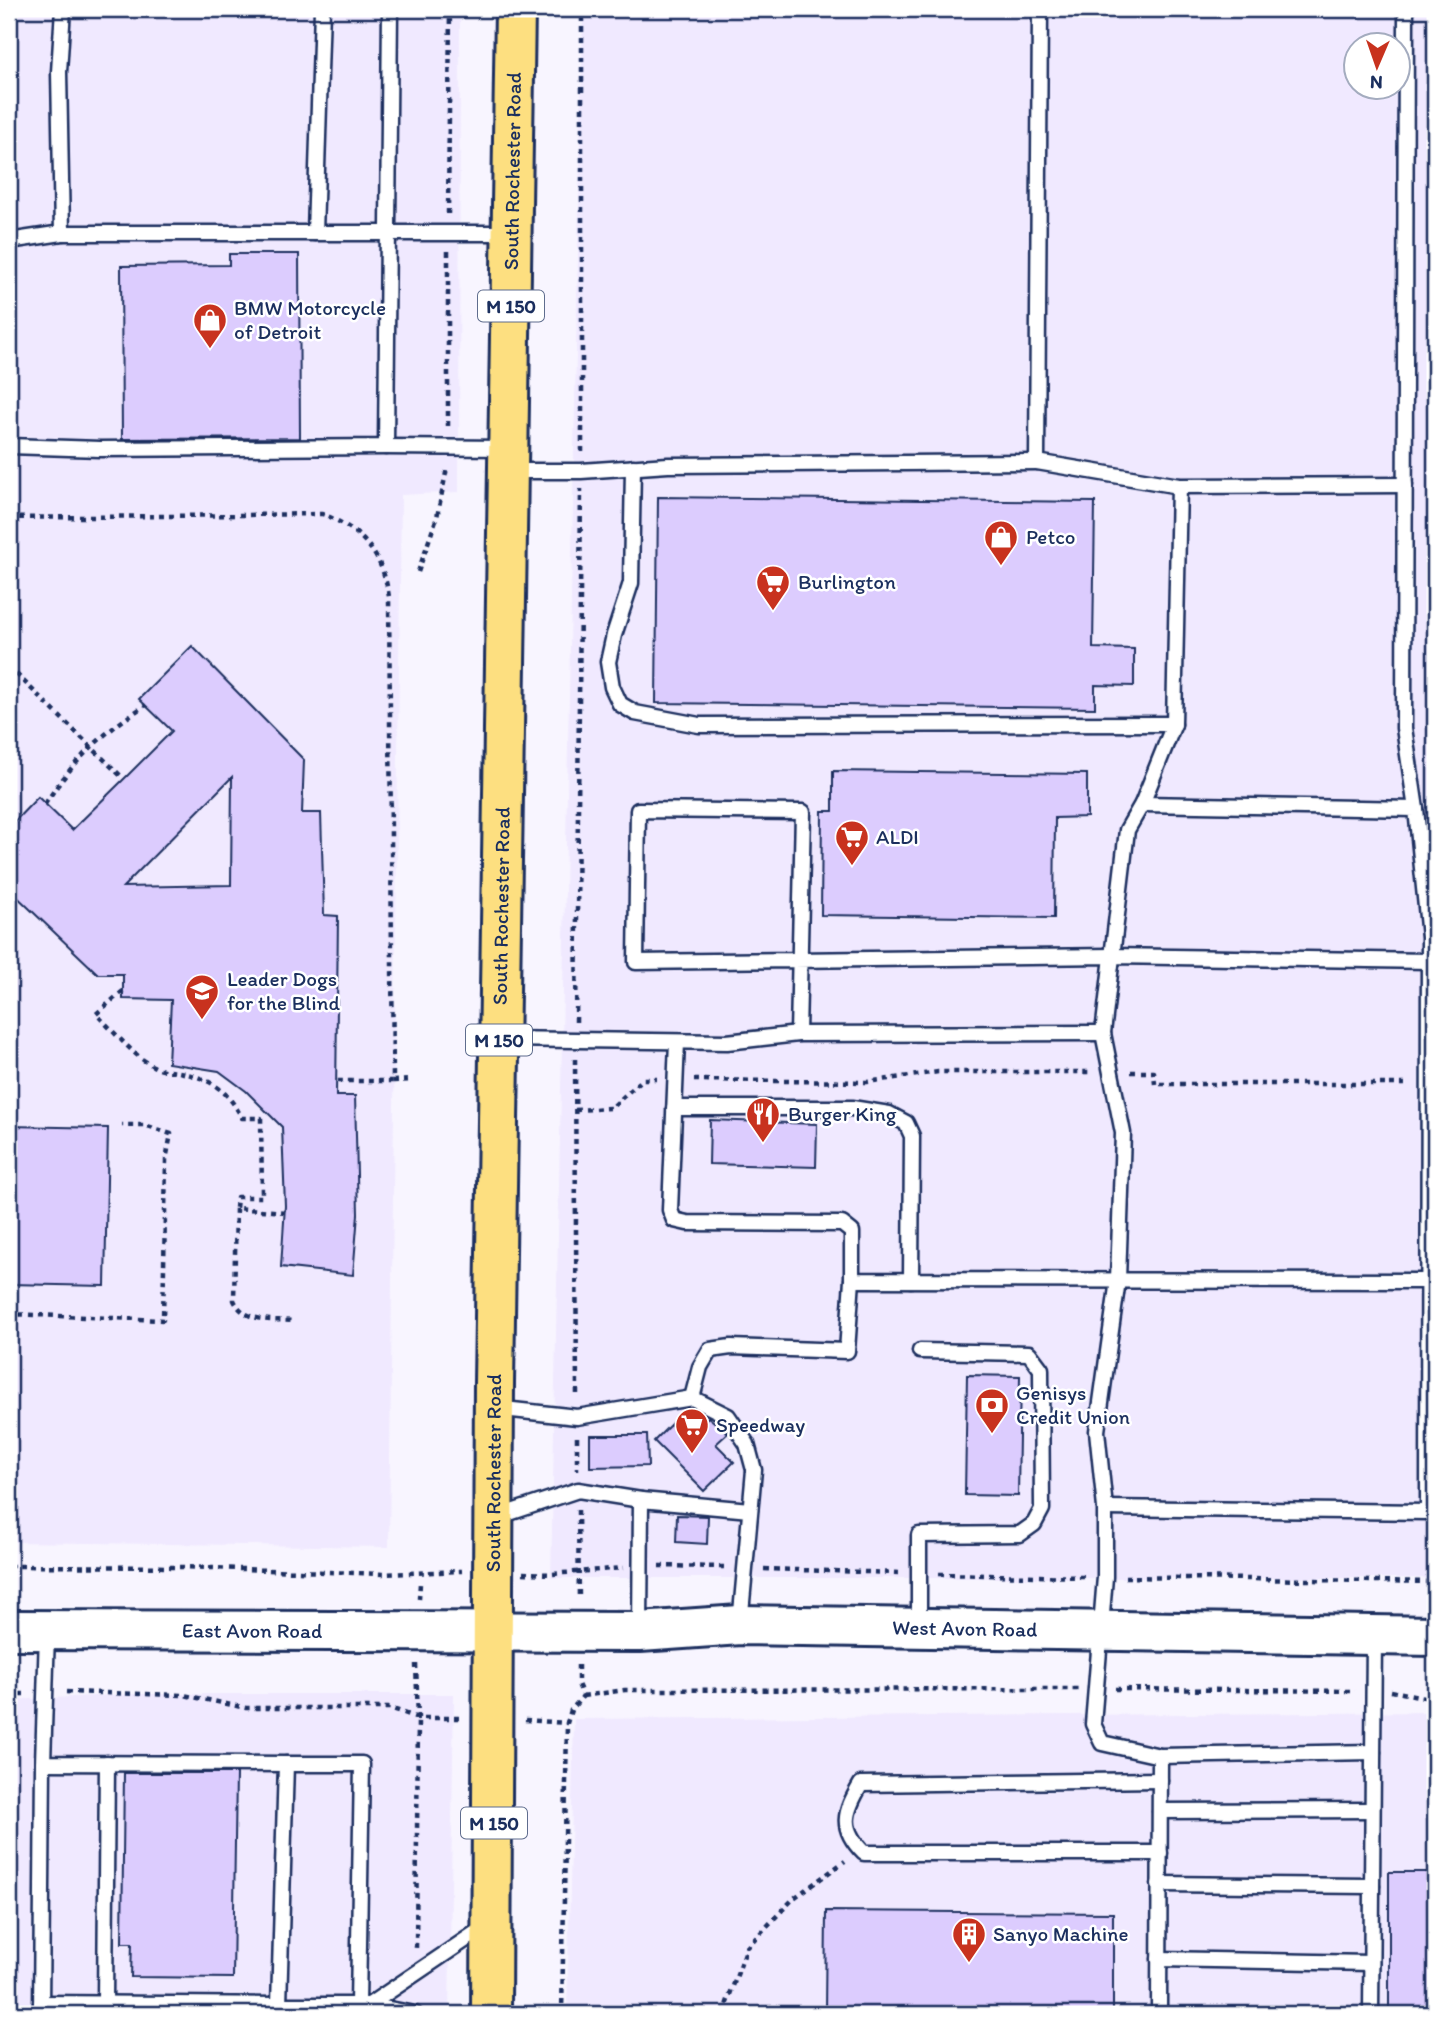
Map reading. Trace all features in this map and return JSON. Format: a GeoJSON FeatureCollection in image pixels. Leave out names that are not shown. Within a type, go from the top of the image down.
{"type":"FeatureCollection","features":[{"type":"Feature","properties":{"kind":"main road","name":"South Rochester Road"},"geometry":{"type":"LineString","coordinates":[[491,2014],[494,1408],[516,9]]}},
{"type":"Feature","properties":{"kind":"main road","name":"West Avon Road"},"geometry":{"type":"LineString","coordinates":[[494,1631],[640,1632],[740,1625],[1435,1636]]}},
{"type":"Feature","properties":{"kind":"main road","name":"East Avon Road"},"geometry":{"type":"LineString","coordinates":[[9,1630],[494,1631]]}},
{"type":"Feature","properties":{"kind":"lane"},"geometry":{"type":"LineString","coordinates":[[62,233],[59,72],[63,9]]}},
{"type":"Feature","properties":{"kind":"lane"},"geometry":{"type":"LineString","coordinates":[[315,233],[322,9]]}},
{"type":"Feature","properties":{"kind":"lane"},"geometry":{"type":"LineString","coordinates":[[386,447],[390,9]]}},
{"type":"Feature","properties":{"kind":"lane"},"geometry":{"type":"LineString","coordinates":[[1037,462],[1040,9]]}},
{"type":"Feature","properties":{"kind":"lane"},"geometry":{"type":"LineString","coordinates":[[1105,1508],[1432,1512],[1429,961],[1416,809],[1404,728],[1406,9]]}},
{"type":"Feature","properties":{"kind":"lane"},"geometry":{"type":"LineString","coordinates":[[9,241],[62,233],[513,233]]}},
{"type":"Feature","properties":{"kind":"lane"},"geometry":{"type":"LineString","coordinates":[[9,446],[100,449],[386,447],[509,460],[633,467],[1037,462],[1179,486],[1405,485]]}},
{"type":"Feature","properties":{"kind":"lane"},"geometry":{"type":"LineString","coordinates":[[633,467],[631,583],[608,662],[612,687],[620,704],[635,713],[699,725],[1174,724]]}},
{"type":"Feature","properties":{"kind":"lane"},"geometry":{"type":"LineString","coordinates":[[1179,486],[1174,724],[1142,804],[1127,830],[1103,1033],[1123,1133],[1118,1280],[1097,1431],[1105,1508],[1105,1577],[1093,1724],[1102,1743],[1160,1756],[1373,1752]]}},
{"type":"Feature","properties":{"kind":"lane"},"geometry":{"type":"LineString","coordinates":[[1142,804],[1416,809]]}},
{"type":"Feature","properties":{"kind":"lane"},"geometry":{"type":"LineString","coordinates":[[798,1034],[800,960],[803,812],[638,810],[636,962],[800,960],[1112,956],[1429,961]]}},
{"type":"Feature","properties":{"kind":"lane"},"geometry":{"type":"LineString","coordinates":[[499,1039],[727,1042],[798,1034],[1103,1033]]}},
{"type":"Feature","properties":{"kind":"lane"},"geometry":{"type":"LineString","coordinates":[[677,1042],[670,1210],[674,1220],[687,1223],[842,1224],[852,1232],[852,1280],[846,1351],[731,1347],[710,1350],[701,1367],[692,1398]]}},
{"type":"Feature","properties":{"kind":"lane"},"geometry":{"type":"LineString","coordinates":[[674,1108],[852,1108],[889,1114],[906,1123],[912,1136],[911,1280]]}},
{"type":"Feature","properties":{"kind":"lane"},"geometry":{"type":"LineString","coordinates":[[852,1280],[1429,1281]]}},
{"type":"Feature","properties":{"kind":"lane"},"geometry":{"type":"LineString","coordinates":[[919,1628],[919,1535],[1020,1534],[1034,1524],[1042,1509],[1041,1369],[1029,1353],[920,1351]]}},
{"type":"Feature","properties":{"kind":"lane"},"geometry":{"type":"LineString","coordinates":[[494,1408],[577,1417],[692,1398],[728,1416],[747,1444],[754,1471],[743,1567],[740,1625]]}},
{"type":"Feature","properties":{"kind":"lane"},"geometry":{"type":"LineString","coordinates":[[494,1518],[578,1490],[641,1500],[750,1510]]}},
{"type":"Feature","properties":{"kind":"lane"},"geometry":{"type":"LineString","coordinates":[[640,1632],[641,1500]]}},
{"type":"Feature","properties":{"kind":"lane"},"geometry":{"type":"LineString","coordinates":[[47,1630],[41,2009],[105,2003],[363,2005],[415,2014]]}},
{"type":"Feature","properties":{"kind":"lane"},"geometry":{"type":"LineString","coordinates":[[1371,2014],[1374,1635]]}},
{"type":"Feature","properties":{"kind":"lane"},"geometry":{"type":"LineString","coordinates":[[1159,2014],[1160,1756]]}},
{"type":"Feature","properties":{"kind":"lane"},"geometry":{"type":"LineString","coordinates":[[43,1763],[362,1764],[363,2005]]}},
{"type":"Feature","properties":{"kind":"lane"},"geometry":{"type":"LineString","coordinates":[[105,2003],[107,1763]]}},
{"type":"Feature","properties":{"kind":"lane"},"geometry":{"type":"LineString","coordinates":[[279,2005],[286,1764]]}},
{"type":"Feature","properties":{"kind":"lane"},"geometry":{"type":"LineString","coordinates":[[1160,1780],[861,1784],[846,1810],[849,1838],[864,1853],[1160,1853]]}},
{"type":"Feature","properties":{"kind":"lane"},"geometry":{"type":"LineString","coordinates":[[1160,1811],[1372,1810]]}},
{"type":"Feature","properties":{"kind":"lane"},"geometry":{"type":"LineString","coordinates":[[1159,1884],[1372,1886]]}},
{"type":"Feature","properties":{"kind":"lane"},"geometry":{"type":"LineString","coordinates":[[363,2005],[492,1922]]}},
{"type":"Feature","properties":{"kind":"lane"},"geometry":{"type":"LineString","coordinates":[[1160,1959],[1371,1963]]}},
{"type":"Feature","properties":{"kind":"path"},"geometry":{"type":"LineString","coordinates":[[448,207],[450,9]]}},
{"type":"Feature","properties":{"kind":"path"},"geometry":{"type":"LineString","coordinates":[[582,9],[582,443]]}},
{"type":"Feature","properties":{"kind":"path"},"geometry":{"type":"LineString","coordinates":[[448,253],[448,429]]}},
{"type":"Feature","properties":{"kind":"path"},"geometry":{"type":"LineString","coordinates":[[418,572],[437,517],[447,466]]}},
{"type":"Feature","properties":{"kind":"path"},"geometry":{"type":"LineString","coordinates":[[576,1014],[580,502]]}},
{"type":"Feature","properties":{"kind":"path"},"geometry":{"type":"LineString","coordinates":[[9,517],[322,514],[344,522],[362,535],[375,554],[385,572],[389,597],[393,1081]]}},
{"type":"Feature","properties":{"kind":"path"},"geometry":{"type":"LineString","coordinates":[[9,667],[124,779]]}},
{"type":"Feature","properties":{"kind":"path"},"geometry":{"type":"LineString","coordinates":[[45,804],[64,775],[90,746],[104,733],[146,705]]}},
{"type":"Feature","properties":{"kind":"path"},"geometry":{"type":"LineString","coordinates":[[123,990],[96,1014],[148,1064],[159,1070],[217,1084],[231,1097],[242,1118],[261,1118],[262,1197],[237,1197],[234,1300],[239,1311],[251,1318],[295,1321]]}},
{"type":"Feature","properties":{"kind":"path"},"geometry":{"type":"LineString","coordinates":[[575,1072],[577,1400]]}},
{"type":"Feature","properties":{"kind":"path"},"geometry":{"type":"LineString","coordinates":[[575,1110],[611,1108],[642,1079],[867,1082],[938,1072],[1154,1072],[1155,1084],[1429,1084]]}},
{"type":"Feature","properties":{"kind":"path"},"geometry":{"type":"LineString","coordinates":[[337,1081],[412,1080]]}},
{"type":"Feature","properties":{"kind":"path"},"geometry":{"type":"LineString","coordinates":[[9,1314],[163,1320],[166,1160],[171,1134],[145,1125],[122,1125]]}},
{"type":"Feature","properties":{"kind":"path"},"geometry":{"type":"LineString","coordinates":[[236,1208],[285,1212]]}},
{"type":"Feature","properties":{"kind":"path"},"geometry":{"type":"LineString","coordinates":[[577,1435],[577,1469]]}},
{"type":"Feature","properties":{"kind":"path"},"geometry":{"type":"LineString","coordinates":[[578,1508],[579,1590]]}},
{"type":"Feature","properties":{"kind":"path"},"geometry":{"type":"LineString","coordinates":[[9,1566],[183,1567],[384,1574],[430,1570]]}},
{"type":"Feature","properties":{"kind":"path"},"geometry":{"type":"LineString","coordinates":[[552,1574],[639,1566],[743,1567],[816,1573],[1435,1582]]}},
{"type":"Feature","properties":{"kind":"path"},"geometry":{"type":"LineString","coordinates":[[415,1675],[418,1718],[450,1718]]}},
{"type":"Feature","properties":{"kind":"path"},"geometry":{"type":"LineString","coordinates":[[578,1684],[583,1696]]}},
{"type":"Feature","properties":{"kind":"path"},"geometry":{"type":"LineString","coordinates":[[562,2014],[567,1723],[570,1710],[583,1696],[625,1690],[691,1692],[833,1688],[1398,1691],[1435,1699]]}},
{"type":"Feature","properties":{"kind":"path"},"geometry":{"type":"LineString","coordinates":[[551,1720],[567,1723]]}},
{"type":"Feature","properties":{"kind":"path"},"geometry":{"type":"LineString","coordinates":[[723,2014],[747,1947],[794,1898],[860,1849]]}},
{"type":"Feature","properties":{"kind":"shaded area","name":"Leader Dogs for the Blind"},"geometry":{"type":"Polygon","coordinates":[[[9,9],[460,9],[459,492],[401,495],[389,1547],[9,1542],[9,9]]]}},
{"type":"Feature","properties":{"kind":"shaded area"},"geometry":{"type":"Polygon","coordinates":[[[583,9],[1435,9],[1435,1578],[551,1578],[583,9]]]}},
{"type":"Feature","properties":{"kind":"shaded area"},"geometry":{"type":"Polygon","coordinates":[[[135,1694],[454,1694],[449,2014],[9,2014],[9,1700],[135,1694]]]}},
{"type":"Feature","properties":{"kind":"shaded area"},"geometry":{"type":"Polygon","coordinates":[[[1435,1712],[1435,2014],[567,2014],[574,1719],[1435,1712]]]}},
{"type":"Feature","properties":{"kind":"building","name":"BMW Motorcycle of Detroit"},"geometry":{"type":"Polygon","coordinates":[[[229,254],[299,254],[300,438],[122,439],[121,266],[229,265],[229,254]]]}},
{"type":"Feature","properties":{"kind":"building"},"geometry":{"type":"Polygon","coordinates":[[[658,497],[1095,502],[1093,648],[1134,649],[1134,686],[1095,685],[1095,708],[656,703],[658,497]]]}},
{"type":"Feature","properties":{"kind":"building"},"geometry":{"type":"Polygon","coordinates":[[[192,646],[304,760],[302,813],[321,813],[324,915],[338,916],[336,1096],[355,1096],[358,1214],[353,1275],[281,1267],[285,1206],[282,1127],[246,1091],[219,1071],[168,1063],[171,1000],[123,999],[123,974],[98,974],[9,889],[9,827],[38,797],[72,830],[172,731],[139,699],[192,646]],[[232,777],[123,887],[231,885],[232,777]]]}},
{"type":"Feature","properties":{"kind":"building"},"geometry":{"type":"Polygon","coordinates":[[[833,771],[1087,774],[1087,817],[1055,818],[1054,918],[821,915],[822,811],[833,811],[833,771]]]}},
{"type":"Feature","properties":{"kind":"building","name":"Burger King"},"geometry":{"type":"Polygon","coordinates":[[[710,1120],[817,1124],[816,1167],[709,1164],[710,1120]]]}},
{"type":"Feature","properties":{"kind":"building"},"geometry":{"type":"Polygon","coordinates":[[[9,1126],[108,1128],[105,1286],[9,1284],[9,1126]]]}},
{"type":"Feature","properties":{"kind":"building","name":"Genisys Credit Union"},"geometry":{"type":"Polygon","coordinates":[[[967,1375],[1020,1376],[1018,1496],[965,1495],[967,1375]]]}},
{"type":"Feature","properties":{"kind":"building"},"geometry":{"type":"Polygon","coordinates":[[[684,1411],[699,1426],[708,1417],[728,1433],[716,1444],[734,1462],[704,1491],[654,1441],[684,1411]]]}},
{"type":"Feature","properties":{"kind":"building"},"geometry":{"type":"Polygon","coordinates":[[[590,1435],[647,1435],[648,1466],[590,1467],[590,1435]]]}},
{"type":"Feature","properties":{"kind":"building"},"geometry":{"type":"Polygon","coordinates":[[[677,1515],[708,1516],[707,1544],[676,1542],[677,1515]]]}},
{"type":"Feature","properties":{"kind":"building"},"geometry":{"type":"Polygon","coordinates":[[[124,1773],[236,1773],[233,1978],[131,1977],[132,1943],[122,1943],[124,1773]]]}},
{"type":"Feature","properties":{"kind":"building"},"geometry":{"type":"Polygon","coordinates":[[[1389,1872],[1435,1872],[1435,2014],[1389,2014],[1389,1872]]]}},
{"type":"Feature","properties":{"kind":"building","name":"Sanyo Machine"},"geometry":{"type":"Polygon","coordinates":[[[826,1911],[1113,1913],[1113,2014],[825,2014],[826,1911]]]}},
{"type":"Feature","properties":{"kind":"place","name":"BMW Motorcycle of Detroit"},"geometry":{"type":"Point","coordinates":[210,350]}},
{"type":"Feature","properties":{"kind":"place","name":"Petco"},"geometry":{"type":"Point","coordinates":[1001,567]}},
{"type":"Feature","properties":{"kind":"place","name":"Burlington"},"geometry":{"type":"Point","coordinates":[773,612]}},
{"type":"Feature","properties":{"kind":"place","name":"ALDI"},"geometry":{"type":"Point","coordinates":[852,867]}},
{"type":"Feature","properties":{"kind":"place","name":"Leader Dogs for the Blind"},"geometry":{"type":"Point","coordinates":[202,1021]}},
{"type":"Feature","properties":{"kind":"place","name":"Burger King"},"geometry":{"type":"Point","coordinates":[763,1144]}},
{"type":"Feature","properties":{"kind":"place","name":"Genisys Credit Union"},"geometry":{"type":"Point","coordinates":[992,1435]}},
{"type":"Feature","properties":{"kind":"place","name":"Speedway"},"geometry":{"type":"Point","coordinates":[692,1455]}},
{"type":"Feature","properties":{"kind":"place","name":"Sanyo Machine"},"geometry":{"type":"Point","coordinates":[969,1964]}}]}
